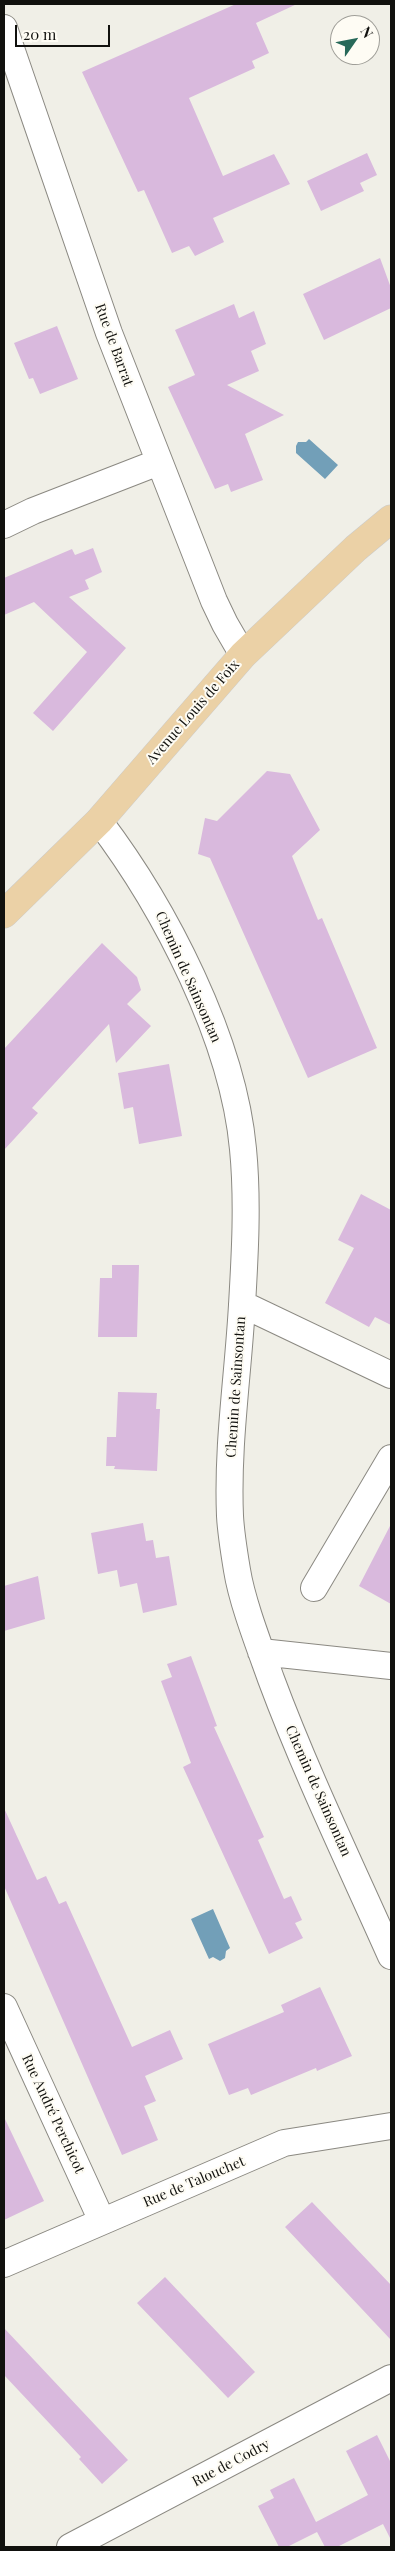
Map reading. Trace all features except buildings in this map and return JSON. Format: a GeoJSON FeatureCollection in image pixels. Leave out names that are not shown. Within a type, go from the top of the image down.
{"type":"FeatureCollection","features":[{"type":"Feature","properties":{"kind":"main road","name":"Avenue Louis de Foix"},"geometry":{"type":"LineString","coordinates":[[4,914],[99,821],[242,655],[335,567],[391,519]]}},
{"type":"Feature","properties":{"kind":"street","name":"Rue de Barrat"},"geometry":{"type":"LineString","coordinates":[[4,28],[109,333],[218,609],[242,655]]}},
{"type":"Feature","properties":{"kind":"street"},"geometry":{"type":"LineString","coordinates":[[4,525],[33,511],[159,462]]}},
{"type":"Feature","properties":{"kind":"street","name":"Chemin de Sainsontan"},"geometry":{"type":"LineString","coordinates":[[99,821],[126,857],[168,927],[212,1026],[234,1091],[243,1158],[242,1304],[232,1416],[230,1518],[238,1575],[262,1652],[288,1723],[391,1956]]}},
{"type":"Feature","properties":{"kind":"street"},"geometry":{"type":"LineString","coordinates":[[242,1304],[391,1375]]}},
{"type":"Feature","properties":{"kind":"street"},"geometry":{"type":"LineString","coordinates":[[314,1588],[391,1458]]}},
{"type":"Feature","properties":{"kind":"street"},"geometry":{"type":"LineString","coordinates":[[262,1652],[391,1666]]}},
{"type":"Feature","properties":{"kind":"street","name":"Rue André Perchicot"},"geometry":{"type":"LineString","coordinates":[[4,2007],[102,2221]]}},
{"type":"Feature","properties":{"kind":"street","name":"Rue de Talouchet"},"geometry":{"type":"LineString","coordinates":[[4,2264],[284,2143],[391,2126]]}},
{"type":"Feature","properties":{"kind":"street","name":"Rue de Codry"},"geometry":{"type":"LineString","coordinates":[[70,2547],[391,2378]]}},
{"type":"Feature","properties":{"kind":"water"},"geometry":{"type":"Polygon","coordinates":[[[309,439],[338,465],[325,479],[296,453],[298,442],[306,442],[309,439]]]}},
{"type":"Feature","properties":{"kind":"water"},"geometry":{"type":"Polygon","coordinates":[[[213,1909],[230,1948],[226,1951],[225,1958],[220,1961],[213,1957],[209,1959],[191,1919],[213,1909]]]}}]}
